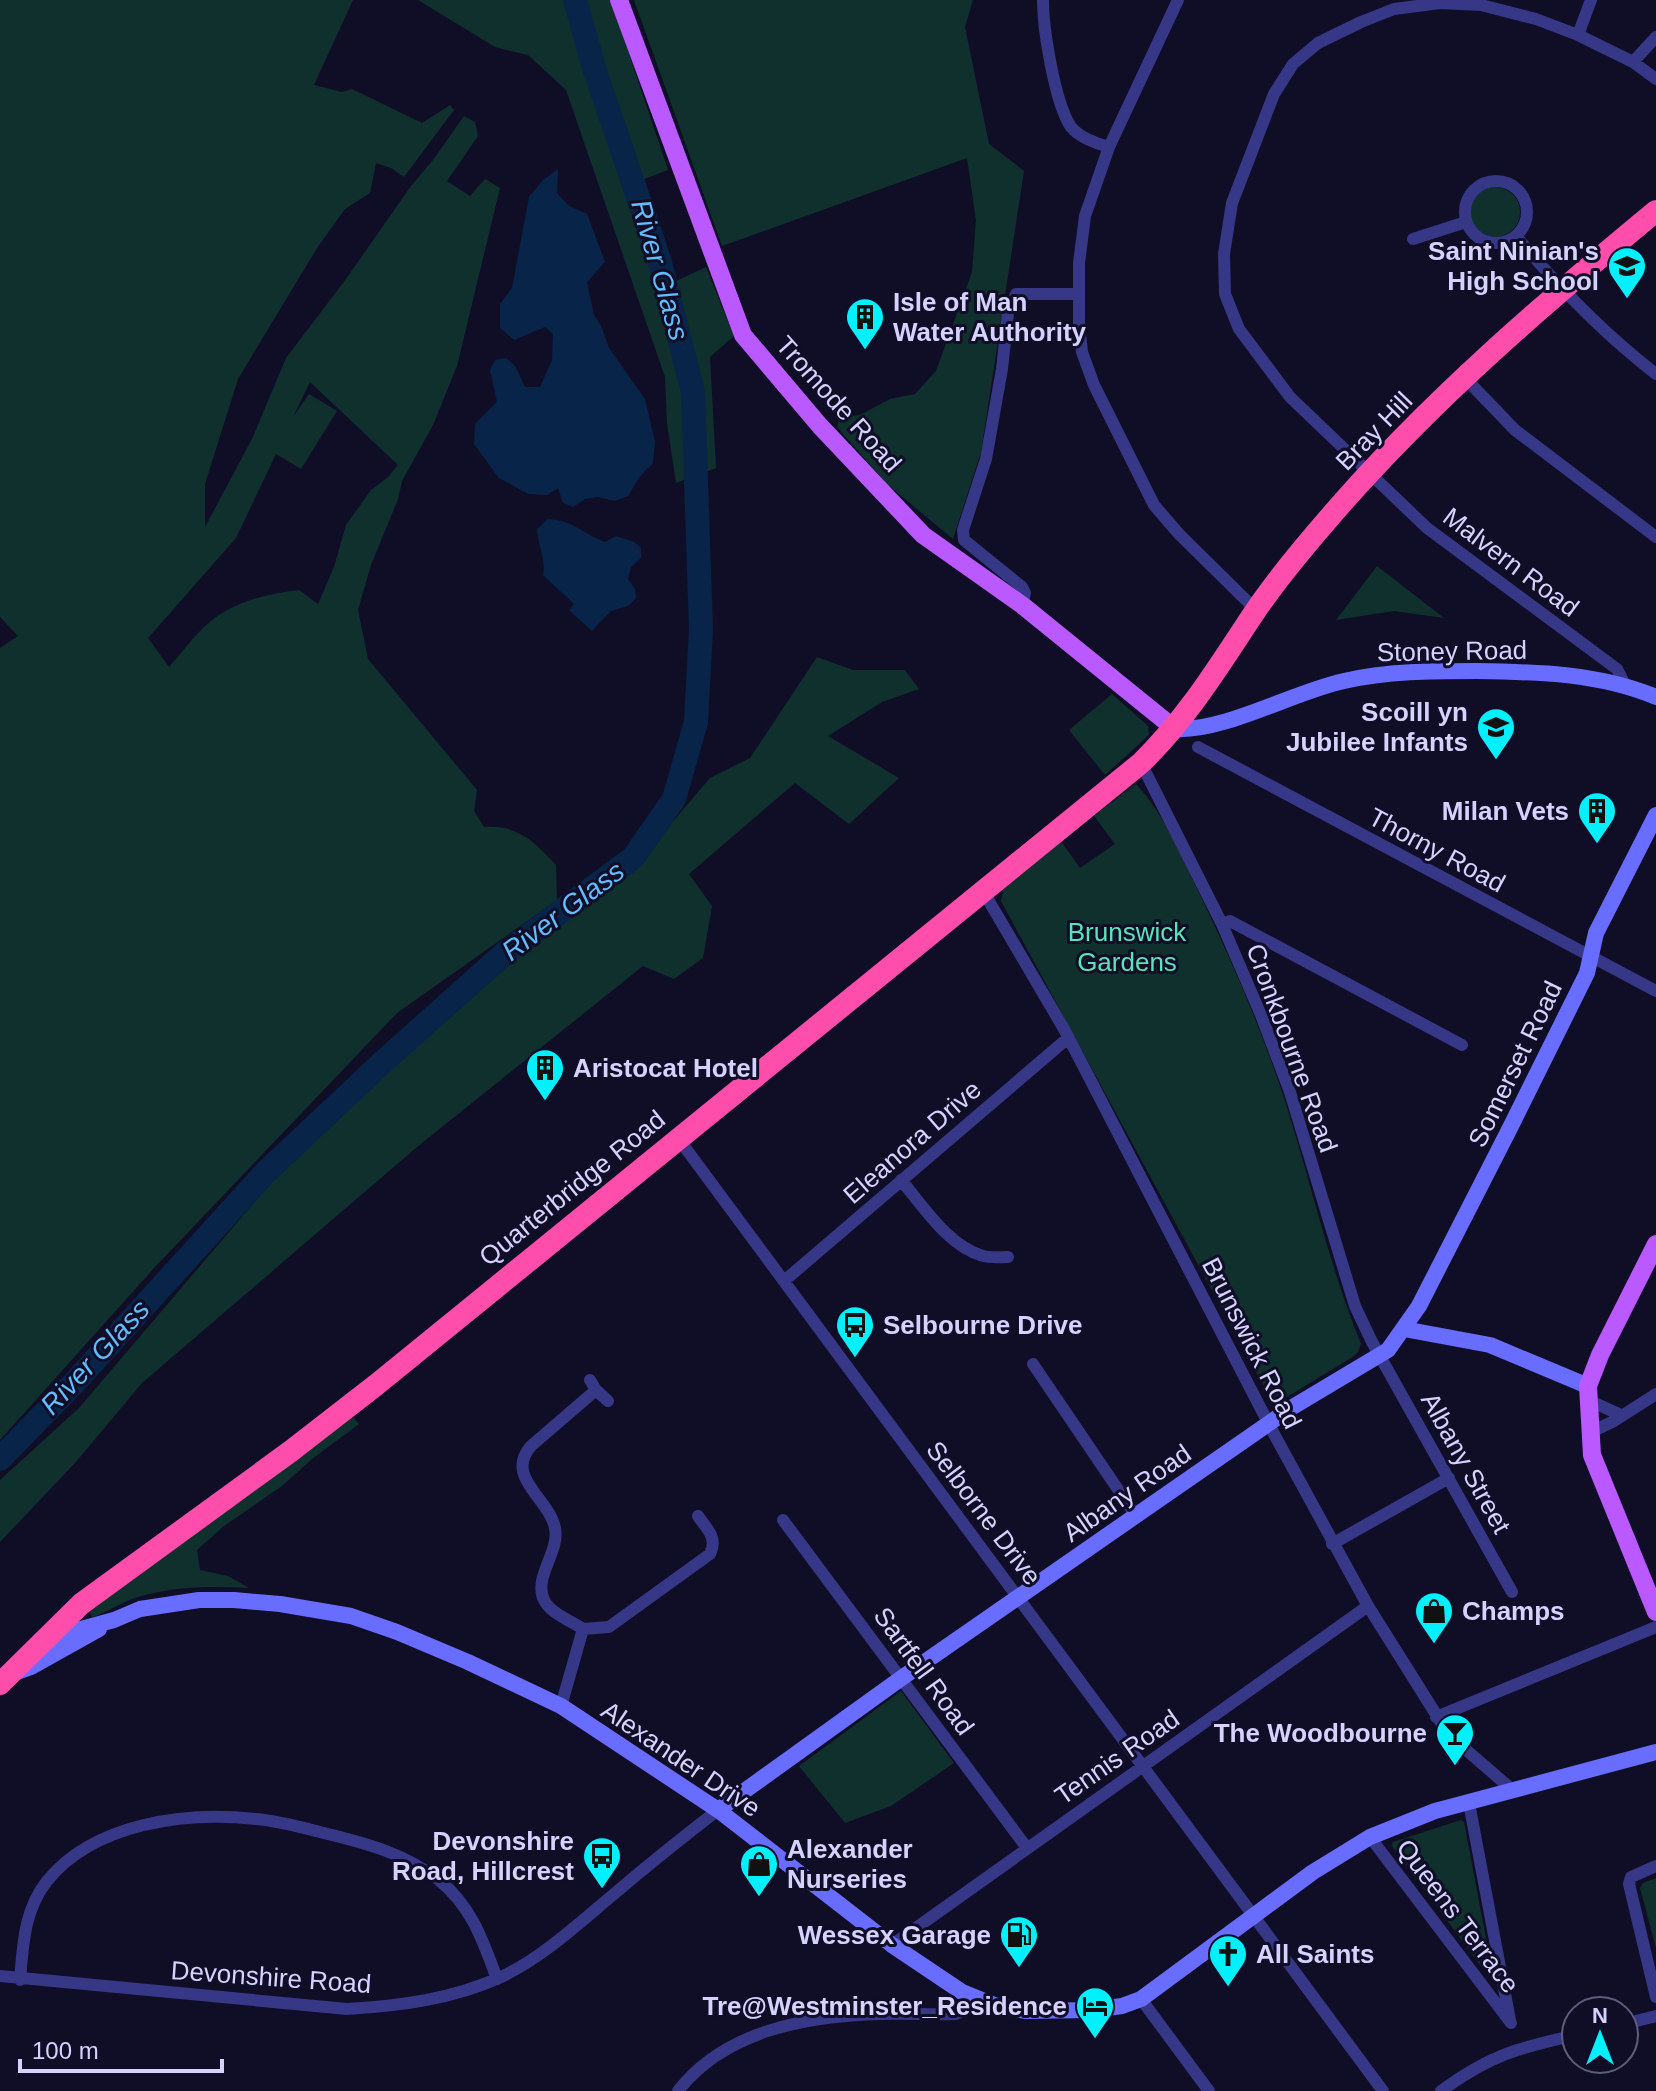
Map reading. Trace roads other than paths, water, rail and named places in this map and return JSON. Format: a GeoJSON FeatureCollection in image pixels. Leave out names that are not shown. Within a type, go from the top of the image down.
{"type":"FeatureCollection","features":[{"type":"Feature","properties":{"kind":"highway","name":"Bray Hill"},"geometry":{"type":"LineString","coordinates":[[1175,729],[1256,610],[1330,517],[1464,377],[1561,289],[1656,211]]}},
{"type":"Feature","properties":{"kind":"highway","name":"Quarterbridge Road"},"geometry":{"type":"LineString","coordinates":[[4,1679],[81,1604],[376,1385],[1141,763],[1175,729]]}},
{"type":"Feature","properties":{"kind":"main road","name":"Tromode Road"},"geometry":{"type":"LineString","coordinates":[[619,0],[743,335],[820,426],[923,535],[1022,605],[1175,729]]}},
{"type":"Feature","properties":{"kind":"main road","name":"Stoney Road"},"geometry":{"type":"LineString","coordinates":[[1175,729],[1192,730],[1344,681],[1431,671],[1564,674],[1632,687],[1656,697]]}},
{"type":"Feature","properties":{"kind":"main road","name":"Somerset Road"},"geometry":{"type":"LineString","coordinates":[[1404,1329],[1419,1306],[1587,973],[1596,933],[1650,841],[1656,815]]}},
{"type":"Feature","properties":{"kind":"main road"},"geometry":{"type":"LineString","coordinates":[[1655,1605],[1592,1455],[1588,1393],[1600,1355],[1656,1244]]}},
{"type":"Feature","properties":{"kind":"main road","name":"Albany Road"},"geometry":{"type":"LineString","coordinates":[[718,1810],[903,1677],[1269,1424],[1381,1356],[1404,1329]]}},
{"type":"Feature","properties":{"kind":"main road"},"geometry":{"type":"LineString","coordinates":[[1404,1329],[1490,1345],[1588,1393]]}},
{"type":"Feature","properties":{"kind":"main road","name":"Alexander Drive"},"geometry":{"type":"LineString","coordinates":[[4,1679],[140,1609],[199,1600],[234,1600],[323,1610],[397,1632],[561,1706],[718,1810],[892,1945],[973,1997],[1009,2009],[1059,2012],[1122,2006],[1141,1999],[1253,1915],[1354,1844],[1370,1837],[1421,1816],[1656,1752]]}},
{"type":"Feature","properties":{"kind":"main road","name":"Alexander Drive"},"geometry":{"type":"LineString","coordinates":[[43,1642],[61,1633],[114,1620]]}},
{"type":"Feature","properties":{"kind":"street"},"geometry":{"type":"LineString","coordinates":[[1043,0],[1045,31],[1066,117],[1079,134],[1109,147]]}},
{"type":"Feature","properties":{"kind":"street"},"geometry":{"type":"LineString","coordinates":[[1178,0],[1109,147],[1085,216],[1080,242],[1078,294],[1082,352],[1094,385],[1154,505],[1256,610]]}},
{"type":"Feature","properties":{"kind":"street"},"geometry":{"type":"LineString","coordinates":[[1578,35],[1591,0]]}},
{"type":"Feature","properties":{"kind":"street","name":"Malvern Road"},"geometry":{"type":"LineString","coordinates":[[1632,687],[1617,669],[1427,528],[1290,397],[1239,329],[1225,294],[1224,254],[1232,203],[1274,94],[1293,64],[1318,43],[1339,31],[1394,9],[1440,3],[1481,5],[1536,19],[1578,35],[1633,62],[1656,79]]}},
{"type":"Feature","properties":{"kind":"street"},"geometry":{"type":"LineString","coordinates":[[1633,62],[1656,37]]}},
{"type":"Feature","properties":{"kind":"street"},"geometry":{"type":"LineString","coordinates":[[1501,181],[1517,188],[1526,204],[1526,222],[1516,236],[1497,243],[1487,242],[1470,231],[1465,203],[1475,188],[1483,183],[1501,181]]}},
{"type":"Feature","properties":{"kind":"street"},"geometry":{"type":"LineString","coordinates":[[1413,239],[1466,222]]}},
{"type":"Feature","properties":{"kind":"street"},"geometry":{"type":"LineString","coordinates":[[1516,236],[1561,289],[1614,341],[1656,374]]}},
{"type":"Feature","properties":{"kind":"street"},"geometry":{"type":"LineString","coordinates":[[1022,605],[1025,593],[1022,587],[964,540],[963,530],[986,459],[1002,369],[1008,313],[1016,294],[1078,294]]}},
{"type":"Feature","properties":{"kind":"street"},"geometry":{"type":"LineString","coordinates":[[1464,377],[1515,430],[1656,537]]}},
{"type":"Feature","properties":{"kind":"street","name":"Thorny Road"},"geometry":{"type":"LineString","coordinates":[[1198,747],[1656,991]]}},
{"type":"Feature","properties":{"kind":"street","name":"Cronkbourne Road"},"geometry":{"type":"LineString","coordinates":[[1141,763],[1222,924],[1290,1092],[1355,1306],[1381,1356]]}},
{"type":"Feature","properties":{"kind":"street","name":"Brunswick Road"},"geometry":{"type":"LineString","coordinates":[[983,891],[1068,1038],[1332,1544],[1368,1606],[1436,1717],[1462,1749],[1509,1787],[1510,1793]]}},
{"type":"Feature","properties":{"kind":"street"},"geometry":{"type":"LineString","coordinates":[[1222,924],[1230,921],[1462,1045]]}},
{"type":"Feature","properties":{"kind":"street","name":"Eleanora Drive"},"geometry":{"type":"LineString","coordinates":[[784,1281],[1068,1038]]}},
{"type":"Feature","properties":{"kind":"street","name":"Selborne Drive"},"geometry":{"type":"LineString","coordinates":[[678,1138],[1383,2091]]}},
{"type":"Feature","properties":{"kind":"street"},"geometry":{"type":"LineString","coordinates":[[901,1180],[960,1244],[987,1258],[1008,1257]]}},
{"type":"Feature","properties":{"kind":"street","name":"Albany Street"},"geometry":{"type":"LineString","coordinates":[[1381,1356],[1512,1592]]}},
{"type":"Feature","properties":{"kind":"street"},"geometry":{"type":"LineString","coordinates":[[1033,1364],[1136,1516]]}},
{"type":"Feature","properties":{"kind":"street"},"geometry":{"type":"LineString","coordinates":[[608,1401],[593,1385],[531,1446],[521,1466],[522,1474],[549,1512],[556,1530],[555,1546],[541,1589],[549,1609],[583,1629],[609,1627],[710,1554],[714,1546],[713,1537],[698,1516]]}},
{"type":"Feature","properties":{"kind":"street"},"geometry":{"type":"LineString","coordinates":[[1588,1393],[1621,1415]]}},
{"type":"Feature","properties":{"kind":"street"},"geometry":{"type":"LineString","coordinates":[[1589,1433],[1656,1394]]}},
{"type":"Feature","properties":{"kind":"street"},"geometry":{"type":"LineString","coordinates":[[1332,1544],[1449,1478]]}},
{"type":"Feature","properties":{"kind":"street","name":"Sartfell Road"},"geometry":{"type":"LineString","coordinates":[[783,1520],[903,1677],[1027,1848]]}},
{"type":"Feature","properties":{"kind":"street","name":"Tennis Road"},"geometry":{"type":"LineString","coordinates":[[892,1945],[1368,1606]]}},
{"type":"Feature","properties":{"kind":"street"},"geometry":{"type":"LineString","coordinates":[[1436,1717],[1656,1627]]}},
{"type":"Feature","properties":{"kind":"street"},"geometry":{"type":"LineString","coordinates":[[561,1706],[583,1629]]}},
{"type":"Feature","properties":{"kind":"street","name":"Queens Terrace"},"geometry":{"type":"LineString","coordinates":[[1370,1837],[1511,2023],[1469,1803]]}},
{"type":"Feature","properties":{"kind":"street","name":"Devonshire Road"},"geometry":{"type":"LineString","coordinates":[[0,1976],[347,2009],[404,2005],[431,1999],[516,1970],[566,1934],[718,1810]]}},
{"type":"Feature","properties":{"kind":"street"},"geometry":{"type":"LineString","coordinates":[[20,1980],[26,1925],[35,1902],[46,1882],[74,1856],[94,1843],[144,1825],[222,1817],[257,1819],[297,1827],[396,1853],[412,1862],[440,1881],[473,1918],[497,1979]]}},
{"type":"Feature","properties":{"kind":"street"},"geometry":{"type":"LineString","coordinates":[[1656,1866],[1631,1877],[1629,1884],[1656,1997]]}},
{"type":"Feature","properties":{"kind":"street"},"geometry":{"type":"LineString","coordinates":[[678,2091],[732,2046],[792,2023],[879,2014],[956,2014],[966,2010],[973,1997]]}},
{"type":"Feature","properties":{"kind":"street"},"geometry":{"type":"LineString","coordinates":[[1141,1999],[1209,2091]]}},
{"type":"Feature","properties":{"kind":"street"},"geometry":{"type":"LineString","coordinates":[[1441,2091],[1483,2062],[1517,2048],[1560,2039]]}},
{"type":"Feature","properties":{"kind":"water"},"geometry":{"type":"Polygon","coordinates":[[[558,169],[557,193],[569,206],[587,214],[605,262],[587,282],[594,315],[609,348],[645,399],[655,442],[653,463],[640,476],[628,496],[615,501],[598,497],[585,499],[573,507],[563,503],[558,488],[547,495],[528,494],[499,478],[474,444],[475,424],[497,402],[490,370],[495,360],[506,358],[515,366],[525,387],[540,387],[552,360],[553,334],[545,327],[514,340],[500,328],[500,304],[512,288],[529,197],[543,180],[558,169]]]}},
{"type":"Feature","properties":{"kind":"water"},"geometry":{"type":"Polygon","coordinates":[[[548,519],[572,525],[605,542],[616,536],[641,548],[641,558],[631,567],[628,579],[635,589],[636,598],[628,606],[611,611],[592,631],[569,610],[574,604],[543,575],[537,529],[548,519]]]}},
{"type":"Feature","properties":{"kind":"waterway","name":"River Glass"},"geometry":{"type":"LineString","coordinates":[[0,1459],[74,1383],[266,1172],[505,953],[633,858],[674,799],[696,722],[701,629],[693,392],[659,259],[595,71],[575,0]]}},
{"type":"Feature","properties":{"kind":"place","name":"Saint Ninian's High School"},"geometry":{"type":"Point","coordinates":[1627,300]}},
{"type":"Feature","properties":{"kind":"place","name":"Isle of Man Water Authority"},"geometry":{"type":"Point","coordinates":[865,351]}},
{"type":"Feature","properties":{"kind":"place","name":"Scoill yn Jubilee Infants"},"geometry":{"type":"Point","coordinates":[1496,761]}},
{"type":"Feature","properties":{"kind":"place","name":"Milan Vets"},"geometry":{"type":"Point","coordinates":[1597,845]}},
{"type":"Feature","properties":{"kind":"place","name":"Aristocat Hotel"},"geometry":{"type":"Point","coordinates":[545,1102]}},
{"type":"Feature","properties":{"kind":"place","name":"Selbourne Drive"},"geometry":{"type":"Point","coordinates":[855,1359]}},
{"type":"Feature","properties":{"kind":"place","name":"Champs"},"geometry":{"type":"Point","coordinates":[1434,1645]}},
{"type":"Feature","properties":{"kind":"place","name":"The Woodbourne"},"geometry":{"type":"Point","coordinates":[1455,1767]}},
{"type":"Feature","properties":{"kind":"place","name":"Devonshire Road, Hillcrest"},"geometry":{"type":"Point","coordinates":[602,1890]}},
{"type":"Feature","properties":{"kind":"place","name":"Alexander Nurseries"},"geometry":{"type":"Point","coordinates":[759,1898]}},
{"type":"Feature","properties":{"kind":"place","name":"Wessex Garage"},"geometry":{"type":"Point","coordinates":[1019,1969]}},
{"type":"Feature","properties":{"kind":"place","name":"All Saints"},"geometry":{"type":"Point","coordinates":[1228,1988]}},
{"type":"Feature","properties":{"kind":"place","name":"Tre@Westminster_Residence"},"geometry":{"type":"Point","coordinates":[1095,2040]}},
{"type":"Feature","properties":{"kind":"park label","name":"Brunswick Gardens"},"geometry":{"type":"Point","coordinates":[1127,947]}}]}
